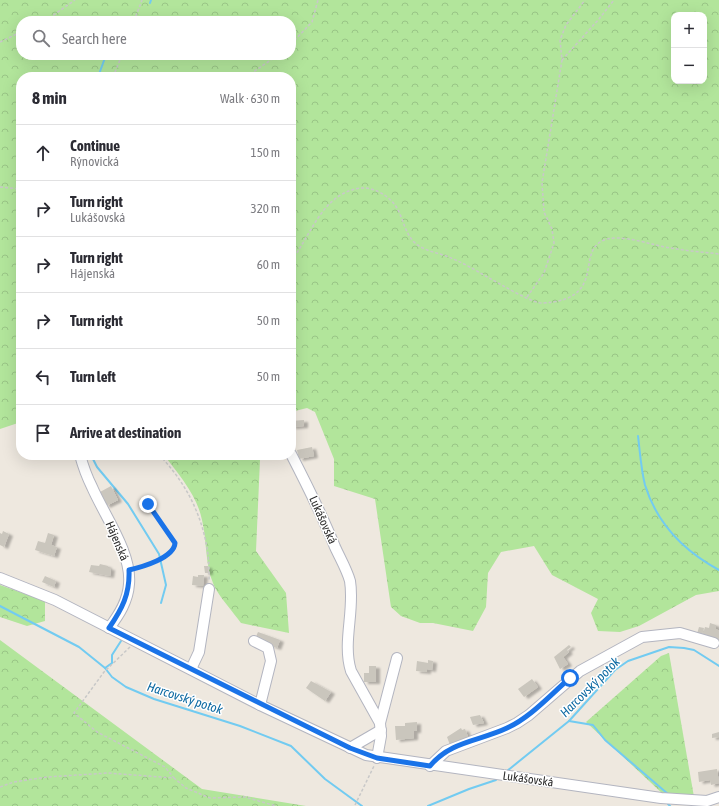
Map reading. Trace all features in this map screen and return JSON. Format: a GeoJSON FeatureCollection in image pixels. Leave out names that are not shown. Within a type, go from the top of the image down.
{"type":"FeatureCollection","features":[{"type":"Feature","properties":{"kind":"street","name":"Hájenská"},"geometry":{"type":"LineString","coordinates":[[82,460],[91,486],[124,552],[129,570],[129,584],[122,610],[109,628]]}},
{"type":"Feature","properties":{"kind":"street","name":"Lukášovská"},"geometry":{"type":"LineString","coordinates":[[294,460],[313,495],[350,580],[352,606],[347,647],[348,662],[351,671],[380,726]]}},
{"type":"Feature","properties":{"kind":"street","name":"Lukášovská"},"geometry":{"type":"LineString","coordinates":[[0,578],[55,600],[260,705],[350,748],[377,758],[706,803]]}},
{"type":"Feature","properties":{"kind":"street"},"geometry":{"type":"LineString","coordinates":[[191,669],[199,652],[209,589]]}},
{"type":"Feature","properties":{"kind":"street"},"geometry":{"type":"LineString","coordinates":[[430,766],[446,751],[517,723],[529,715],[580,671],[642,637],[652,634],[680,633],[714,643]]}},
{"type":"Feature","properties":{"kind":"street"},"geometry":{"type":"LineString","coordinates":[[254,641],[268,648],[271,661],[260,705]]}},
{"type":"Feature","properties":{"kind":"street"},"geometry":{"type":"LineString","coordinates":[[377,758],[380,726],[397,658]]}},
{"type":"Feature","properties":{"kind":"street"},"geometry":{"type":"LineString","coordinates":[[350,748],[380,726]]}},
{"type":"Feature","properties":{"kind":"street"},"geometry":{"type":"LineString","coordinates":[[706,803],[719,797]]}},
{"type":"Feature","properties":{"kind":"path"},"geometry":{"type":"LineString","coordinates":[[52,16],[75,0]]}},
{"type":"Feature","properties":{"kind":"path"},"geometry":{"type":"LineString","coordinates":[[136,16],[142,0]]}},
{"type":"Feature","properties":{"kind":"path"},"geometry":{"type":"LineString","coordinates":[[296,39],[312,22],[318,0]]}},
{"type":"Feature","properties":{"kind":"path"},"geometry":{"type":"LineString","coordinates":[[527,297],[544,273],[554,243],[552,229],[544,212],[542,183],[562,60],[560,40],[566,25],[585,0]]}},
{"type":"Feature","properties":{"kind":"path"},"geometry":{"type":"LineString","coordinates":[[562,60],[614,0]]}},
{"type":"Feature","properties":{"kind":"path"},"geometry":{"type":"LineString","coordinates":[[0,42],[16,34]]}},
{"type":"Feature","properties":{"kind":"path"},"geometry":{"type":"LineString","coordinates":[[115,72],[120,60]]}},
{"type":"Feature","properties":{"kind":"path"},"geometry":{"type":"LineString","coordinates":[[253,72],[271,60]]}},
{"type":"Feature","properties":{"kind":"path"},"geometry":{"type":"LineString","coordinates":[[0,187],[16,189]]}},
{"type":"Feature","properties":{"kind":"path"},"geometry":{"type":"LineString","coordinates":[[296,255],[316,219],[337,196],[349,190],[368,188],[378,191],[395,206],[408,234],[416,244],[453,258],[540,304],[564,301],[572,296],[586,282],[595,247],[602,241],[608,239],[642,242],[669,248],[719,254]]}},
{"type":"Feature","properties":{"kind":"path"},"geometry":{"type":"LineString","coordinates":[[163,460],[180,480],[194,502],[210,564],[209,589]]}},
{"type":"Feature","properties":{"kind":"path"},"geometry":{"type":"LineString","coordinates":[[129,570],[160,559],[173,550],[174,547],[175,543],[148,504]]}},
{"type":"Feature","properties":{"kind":"path"},"geometry":{"type":"LineString","coordinates":[[126,637],[129,648],[109,669],[104,672],[74,713],[97,732],[165,767],[174,778],[186,788],[210,798],[245,797],[276,806]]}},
{"type":"Feature","properties":{"kind":"path"},"geometry":{"type":"LineString","coordinates":[[355,806],[377,758]]}},
{"type":"Feature","properties":{"kind":"path"},"geometry":{"type":"LineString","coordinates":[[0,786],[14,782],[47,777],[108,773],[174,778]]}},
{"type":"Feature","properties":{"kind":"green space"},"geometry":{"type":"Polygon","coordinates":[[[0,0],[719,0],[719,591],[696,595],[639,626],[620,632],[598,631],[591,613],[598,599],[552,575],[534,546],[501,552],[488,573],[486,607],[473,631],[433,623],[420,623],[401,616],[391,607],[375,499],[334,486],[334,459],[315,412],[307,408],[296,411],[296,72],[16,72],[16,424],[0,429],[0,0]]]}},
{"type":"Feature","properties":{"kind":"green space"},"geometry":{"type":"Polygon","coordinates":[[[168,460],[260,460],[256,551],[286,593],[289,633],[241,623],[221,597],[210,576],[204,528],[200,511],[192,494],[168,460]]]}},
{"type":"Feature","properties":{"kind":"green space"},"geometry":{"type":"Polygon","coordinates":[[[0,585],[45,601],[45,621],[27,626],[0,617],[0,585]]]}},
{"type":"Feature","properties":{"kind":"green space"},"geometry":{"type":"Polygon","coordinates":[[[0,640],[202,789],[306,806],[0,806],[0,640]]]}},
{"type":"Feature","properties":{"kind":"green space"},"geometry":{"type":"Polygon","coordinates":[[[669,653],[694,797],[665,796],[586,722],[661,656],[669,653]]]}},
{"type":"Feature","properties":{"kind":"building"},"geometry":{"type":"Polygon","coordinates":[[[304,420],[304,426],[296,427],[296,421],[304,420]]]}},
{"type":"Feature","properties":{"kind":"building"},"geometry":{"type":"Polygon","coordinates":[[[312,447],[314,456],[299,459],[297,450],[312,447]]]}},
{"type":"Feature","properties":{"kind":"building"},"geometry":{"type":"Polygon","coordinates":[[[111,486],[118,500],[106,506],[100,492],[111,486]]]}},
{"type":"Feature","properties":{"kind":"building"},"geometry":{"type":"Polygon","coordinates":[[[3,531],[9,534],[4,547],[0,545],[0,533],[2,534],[3,531]]]}},
{"type":"Feature","properties":{"kind":"building"},"geometry":{"type":"Polygon","coordinates":[[[48,533],[54,535],[51,545],[57,547],[54,556],[35,550],[38,541],[45,543],[48,533]]]}},
{"type":"Feature","properties":{"kind":"building"},"geometry":{"type":"Polygon","coordinates":[[[100,564],[111,568],[110,576],[89,572],[91,565],[99,566],[100,564]]]}},
{"type":"Feature","properties":{"kind":"building"},"geometry":{"type":"Polygon","coordinates":[[[204,566],[208,566],[209,573],[205,573],[204,566]]]}},
{"type":"Feature","properties":{"kind":"building"},"geometry":{"type":"Polygon","coordinates":[[[198,575],[204,575],[203,586],[192,585],[193,576],[198,577],[198,575]]]}},
{"type":"Feature","properties":{"kind":"building"},"geometry":{"type":"Polygon","coordinates":[[[45,576],[56,581],[54,587],[42,582],[45,576]]]}},
{"type":"Feature","properties":{"kind":"building"},"geometry":{"type":"Polygon","coordinates":[[[710,623],[716,625],[716,629],[719,631],[719,640],[703,636],[705,627],[709,628],[710,623]]]}},
{"type":"Feature","properties":{"kind":"building"},"geometry":{"type":"Polygon","coordinates":[[[699,627],[704,628],[702,635],[697,634],[699,627]]]}},
{"type":"Feature","properties":{"kind":"building"},"geometry":{"type":"Polygon","coordinates":[[[258,632],[280,640],[277,648],[255,639],[258,632]]]}},
{"type":"Feature","properties":{"kind":"building"},"geometry":{"type":"Polygon","coordinates":[[[569,645],[571,647],[567,650],[569,652],[563,657],[568,664],[560,669],[554,657],[569,645]]]}},
{"type":"Feature","properties":{"kind":"building"},"geometry":{"type":"Polygon","coordinates":[[[428,660],[433,661],[432,670],[427,669],[427,672],[416,671],[417,661],[428,663],[428,660]]]}},
{"type":"Feature","properties":{"kind":"building"},"geometry":{"type":"Polygon","coordinates":[[[369,666],[376,666],[376,682],[364,682],[364,673],[369,673],[369,666]]]}},
{"type":"Feature","properties":{"kind":"building"},"geometry":{"type":"Polygon","coordinates":[[[532,679],[538,687],[524,697],[518,689],[532,679]]]}},
{"type":"Feature","properties":{"kind":"building"},"geometry":{"type":"Polygon","coordinates":[[[311,681],[331,692],[325,701],[306,688],[311,681]]]}},
{"type":"Feature","properties":{"kind":"building"},"geometry":{"type":"Polygon","coordinates":[[[480,715],[484,723],[473,725],[470,717],[480,715]]]}},
{"type":"Feature","properties":{"kind":"building"},"geometry":{"type":"Polygon","coordinates":[[[417,722],[417,731],[414,731],[414,738],[396,740],[395,726],[405,726],[405,723],[417,722]]]}},
{"type":"Feature","properties":{"kind":"building"},"geometry":{"type":"Polygon","coordinates":[[[461,728],[462,730],[465,729],[468,737],[450,745],[447,737],[461,728]]]}},
{"type":"Feature","properties":{"kind":"building"},"geometry":{"type":"Polygon","coordinates":[[[719,732],[719,737],[712,738],[712,734],[719,732]]]}},
{"type":"Feature","properties":{"kind":"building"},"geometry":{"type":"Polygon","coordinates":[[[717,769],[719,783],[711,785],[710,780],[699,782],[698,772],[717,769]]]}},
{"type":"Feature","properties":{"kind":"waterway"},"geometry":{"type":"LineString","coordinates":[[100,72],[104,60]]}},
{"type":"Feature","properties":{"kind":"waterway"},"geometry":{"type":"LineString","coordinates":[[638,436],[645,485],[650,499],[664,524],[683,545],[719,570]]}},
{"type":"Feature","properties":{"kind":"waterway"},"geometry":{"type":"LineString","coordinates":[[94,460],[97,467],[128,504],[159,554],[166,585],[161,603]]}},
{"type":"Feature","properties":{"kind":"waterway","name":"Harcovský potok"},"geometry":{"type":"LineString","coordinates":[[0,606],[79,647],[105,668],[112,677],[126,687],[154,699],[240,726],[291,746],[325,779],[362,806]]}},
{"type":"Feature","properties":{"kind":"waterway"},"geometry":{"type":"LineString","coordinates":[[105,668],[112,663],[112,655],[121,641]]}},
{"type":"Feature","properties":{"kind":"waterway","name":"Harcovský potok"},"geometry":{"type":"LineString","coordinates":[[507,771],[569,721],[615,670],[628,661],[669,647],[694,650],[719,666]]}},
{"type":"Feature","properties":{"kind":"waterway"},"geometry":{"type":"LineString","coordinates":[[569,721],[593,725],[605,740],[668,794]]}},
{"type":"Feature","properties":{"kind":"waterway","name":"Harcovský potok"},"geometry":{"type":"LineString","coordinates":[[428,806],[469,789],[496,780]]}},
{"type":"Feature","properties":{"kind":"route"},"geometry":{"type":"LineString","coordinates":[[148,504],[175,543],[174,547],[173,550],[160,559],[142,567],[129,570],[129,584],[122,610],[109,628],[260,705],[366,755],[430,766],[436,758],[446,751],[517,723],[529,715],[570,678]]}}]}
